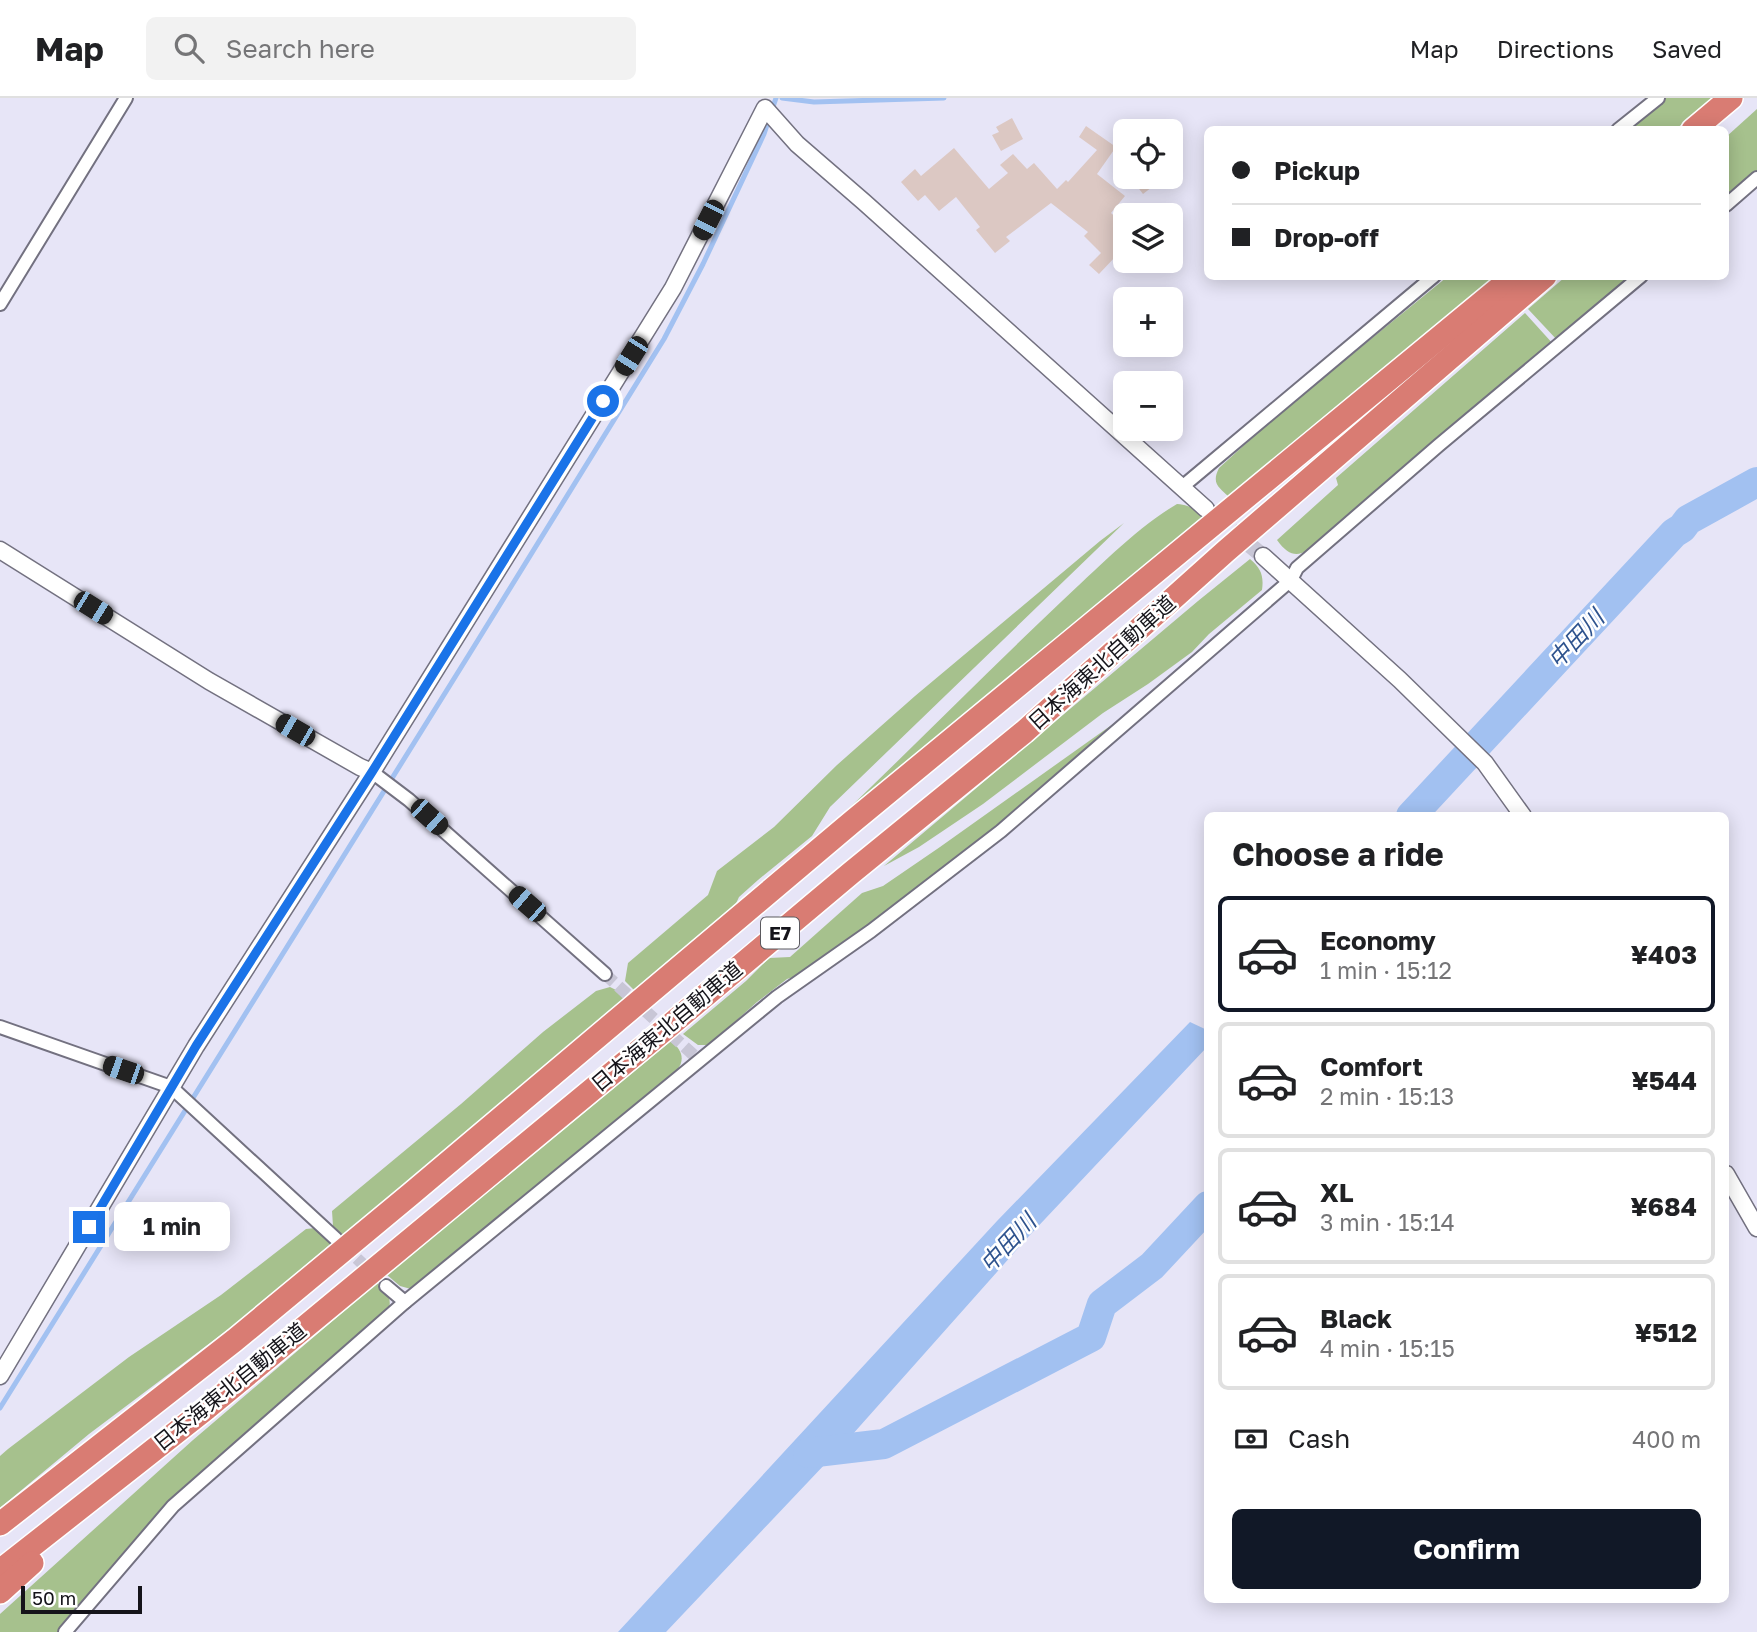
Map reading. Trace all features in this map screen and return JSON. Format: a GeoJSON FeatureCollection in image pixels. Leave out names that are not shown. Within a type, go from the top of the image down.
{"type":"FeatureCollection","features":[{"type":"Feature","properties":{"kind":"highway"},"geometry":{"type":"LineString","coordinates":[[1698,126],[1731,98]]}},
{"type":"Feature","properties":{"kind":"highway"},"geometry":{"type":"LineString","coordinates":[[1716,126],[1748,98]]}},
{"type":"Feature","properties":{"kind":"highway","name":"日本海東北自動車道"},"geometry":{"type":"LineString","coordinates":[[0,1524],[256,1323],[852,822],[1509,280]]}},
{"type":"Feature","properties":{"kind":"highway","name":"日本海東北自動車道"},"geometry":{"type":"LineString","coordinates":[[0,1571],[207,1408],[1024,732],[1226,551],[1540,280]]}},
{"type":"Feature","properties":{"kind":"highway"},"geometry":{"type":"LineString","coordinates":[[0,1592],[207,1408]]}},
{"type":"Feature","properties":{"kind":"street"},"geometry":{"type":"LineString","coordinates":[[0,304],[126,98]]}},
{"type":"Feature","properties":{"kind":"street"},"geometry":{"type":"LineString","coordinates":[[1623,126],[1658,98]]}},
{"type":"Feature","properties":{"kind":"street"},"geometry":{"type":"LineString","coordinates":[[0,1376],[171,1087],[372,772],[673,288],[762,101],[797,144],[1206,509]]}},
{"type":"Feature","properties":{"kind":"street"},"geometry":{"type":"LineString","coordinates":[[1729,202],[1757,178]]}},
{"type":"Feature","properties":{"kind":"street"},"geometry":{"type":"LineString","coordinates":[[1182,487],[1429,280]]}},
{"type":"Feature","properties":{"kind":"street"},"geometry":{"type":"LineString","coordinates":[[65,1632],[173,1506],[405,1302],[777,997],[871,931],[1001,831],[1291,580],[1297,568],[1438,445],[1636,280]]}},
{"type":"Feature","properties":{"kind":"street"},"geometry":{"type":"LineString","coordinates":[[0,550],[209,681],[372,772],[409,800],[605,974]]}},
{"type":"Feature","properties":{"kind":"street"},"geometry":{"type":"LineString","coordinates":[[1263,556],[1400,680],[1485,763],[1521,812]]}},
{"type":"Feature","properties":{"kind":"street"},"geometry":{"type":"LineString","coordinates":[[0,1027],[171,1087],[337,1239]]}},
{"type":"Feature","properties":{"kind":"street"},"geometry":{"type":"LineString","coordinates":[[1729,1179],[1757,1228]]}},
{"type":"Feature","properties":{"kind":"street"},"geometry":{"type":"LineString","coordinates":[[386,1286],[405,1302]]}},
{"type":"Feature","properties":{"kind":"green space"},"geometry":{"type":"Polygon","coordinates":[[[1666,98],[1714,98],[1680,126],[1633,126],[1666,98]]]}},
{"type":"Feature","properties":{"kind":"green space"},"geometry":{"type":"Polygon","coordinates":[[[1757,109],[1757,174],[1729,197],[1729,134],[1757,109]]]}},
{"type":"Feature","properties":{"kind":"green space"},"geometry":{"type":"Polygon","coordinates":[[[1443,280],[1492,280],[1230,498],[1216,482],[1219,468],[1274,418],[1443,280]]]}},
{"type":"Feature","properties":{"kind":"green space"},"geometry":{"type":"Polygon","coordinates":[[[1562,280],[1631,280],[1558,341],[1528,309],[1562,280]]]}},
{"type":"Feature","properties":{"kind":"green space"},"geometry":{"type":"Polygon","coordinates":[[[1525,313],[1554,345],[1320,543],[1297,554],[1282,547],[1277,540],[1338,485],[1336,478],[1525,313]]]}},
{"type":"Feature","properties":{"kind":"green space"},"geometry":{"type":"Polygon","coordinates":[[[1177,504],[1192,508],[1205,518],[839,818],[1103,563],[1147,525],[1177,504]]]}},
{"type":"Feature","properties":{"kind":"green space"},"geometry":{"type":"Polygon","coordinates":[[[1124,523],[830,807],[812,836],[739,897],[732,912],[637,993],[625,981],[628,963],[708,895],[717,871],[774,827],[837,765],[915,696],[1124,523]]]}},
{"type":"Feature","properties":{"kind":"green space"},"geometry":{"type":"Polygon","coordinates":[[[1250,559],[1261,573],[1262,590],[1209,634],[1192,652],[1103,713],[983,804],[919,847],[884,866],[1198,601],[1250,559]]]}},
{"type":"Feature","properties":{"kind":"green space"},"geometry":{"type":"Polygon","coordinates":[[[1189,666],[995,830],[909,898],[883,913],[807,973],[787,979],[709,1045],[698,1045],[683,1034],[769,958],[790,957],[862,893],[883,886],[940,847],[1120,719],[1189,666]]]}},
{"type":"Feature","properties":{"kind":"green space"},"geometry":{"type":"Polygon","coordinates":[[[610,987],[627,1000],[344,1236],[333,1226],[332,1211],[543,1032],[596,991],[610,987]]]}},
{"type":"Feature","properties":{"kind":"green space"},"geometry":{"type":"Polygon","coordinates":[[[671,1041],[681,1054],[677,1070],[416,1287],[411,1289],[400,1286],[387,1275],[671,1041]]]}},
{"type":"Feature","properties":{"kind":"green space"},"geometry":{"type":"Polygon","coordinates":[[[315,1228],[333,1242],[246,1316],[89,1434],[0,1508],[0,1456],[129,1357],[221,1295],[306,1229],[315,1228]]]}},
{"type":"Feature","properties":{"kind":"green space"},"geometry":{"type":"Polygon","coordinates":[[[377,1283],[388,1294],[389,1309],[175,1499],[59,1632],[0,1632],[0,1614],[193,1440],[377,1283]]]}},
{"type":"Feature","properties":{"kind":"water"},"geometry":{"type":"Polygon","coordinates":[[[1190,1022],[1204,1029],[1204,1050],[1029,1236],[844,1444],[666,1632],[618,1632],[997,1221],[1190,1022]]]}},
{"type":"Feature","properties":{"kind":"building"},"geometry":{"type":"Polygon","coordinates":[[[1012,118],[1023,139],[1001,151],[992,135],[999,132],[996,127],[1012,118]]]}},
{"type":"Feature","properties":{"kind":"building"},"geometry":{"type":"Polygon","coordinates":[[[1086,126],[1113,145],[1113,151],[1097,174],[1125,196],[1119,203],[1113,203],[1113,259],[1099,274],[1089,265],[1101,253],[1084,236],[1088,232],[1051,203],[1006,237],[1010,241],[995,253],[976,230],[980,227],[956,197],[939,211],[925,195],[918,201],[901,182],[915,169],[921,176],[954,148],[989,189],[1008,173],[1000,165],[1013,154],[1027,169],[1034,163],[1057,189],[1066,180],[1068,182],[1097,150],[1079,137],[1086,126]]]}},
{"type":"Feature","properties":{"kind":"waterway"},"geometry":{"type":"LineString","coordinates":[[0,1408],[664,339],[703,264],[764,134],[776,98]]}},
{"type":"Feature","properties":{"kind":"waterway"},"geometry":{"type":"LineString","coordinates":[[782,98],[814,102],[944,98]]}},
{"type":"Feature","properties":{"kind":"waterway","name":"中田川"},"geometry":{"type":"LineString","coordinates":[[1415,812],[1674,533],[1688,520],[1757,482]]}},
{"type":"Feature","properties":{"kind":"waterway","name":"中田川"},"geometry":{"type":"LineString","coordinates":[[808,1453],[884,1444],[1091,1337],[1102,1304],[1152,1266],[1204,1210]]}},
{"type":"Feature","properties":{"kind":"tunnel"},"geometry":{"type":"LineString","coordinates":[[1213,515],[1263,556]]}},
{"type":"Feature","properties":{"kind":"tunnel"},"geometry":{"type":"LineString","coordinates":[[605,974],[699,1060]]}},
{"type":"Feature","properties":{"kind":"tunnel"},"geometry":{"type":"LineString","coordinates":[[344,1246],[374,1275]]}},
{"type":"Feature","properties":{"kind":"route"},"geometry":{"type":"LineString","coordinates":[[89,1227],[196,1046],[372,772],[603,401]]}}]}
